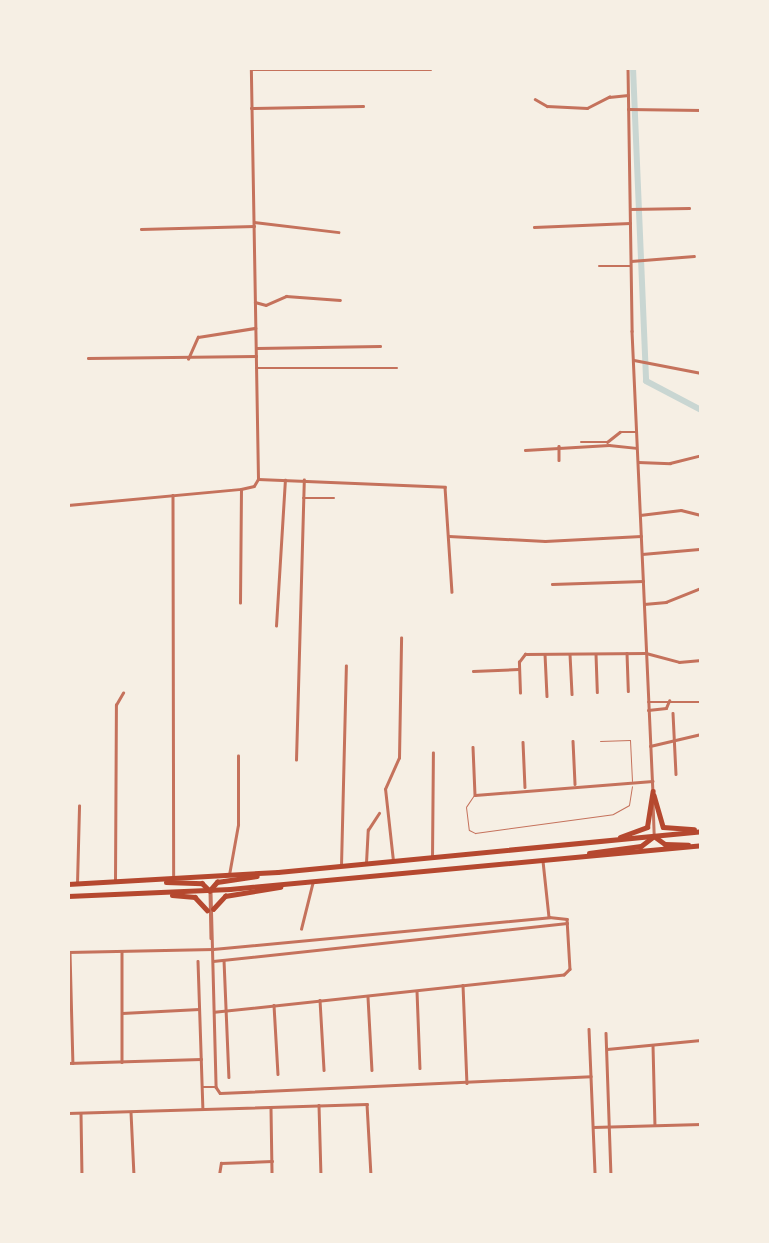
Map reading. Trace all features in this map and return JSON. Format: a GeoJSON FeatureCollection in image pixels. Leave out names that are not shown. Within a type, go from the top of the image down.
{"type":"FeatureCollection","features":[{"type":"Feature","properties":{"kind":"highway"},"geometry":{"type":"LineString","coordinates":[[570,846],[641,833],[648,823],[653,791]]}},
{"type":"Feature","properties":{"kind":"highway"},"geometry":{"type":"LineString","coordinates":[[653,791],[663,827],[701,830]]}},
{"type":"Feature","properties":{"kind":"highway"},"geometry":{"type":"LineString","coordinates":[[68,884],[229,876],[570,846],[701,830]]}},
{"type":"Feature","properties":{"kind":"highway"},"geometry":{"type":"LineString","coordinates":[[654,836],[665,844],[689,846]]}},
{"type":"Feature","properties":{"kind":"highway"},"geometry":{"type":"LineString","coordinates":[[576,857],[641,846],[654,836]]}},
{"type":"Feature","properties":{"kind":"highway"},"geometry":{"type":"LineString","coordinates":[[68,896],[209,891],[701,845]]}},
{"type":"Feature","properties":{"kind":"highway"},"geometry":{"type":"LineString","coordinates":[[209,891],[217,882],[285,871]]}},
{"type":"Feature","properties":{"kind":"highway"},"geometry":{"type":"LineString","coordinates":[[152,881],[202,883],[209,891]]}},
{"type":"Feature","properties":{"kind":"highway"},"geometry":{"type":"LineString","coordinates":[[135,894],[195,897],[210,910],[225,896],[298,883]]}},
{"type":"Feature","properties":{"kind":"street"},"geometry":{"type":"LineString","coordinates":[[628,68],[636,432],[654,836]]}},
{"type":"Feature","properties":{"kind":"street"},"geometry":{"type":"LineString","coordinates":[[68,505],[241,489],[254,486],[258,479],[251,69],[431,70]]}},
{"type":"Feature","properties":{"kind":"street"},"geometry":{"type":"LineString","coordinates":[[535,99],[547,106],[587,108],[610,97],[628,95]]}},
{"type":"Feature","properties":{"kind":"street"},"geometry":{"type":"LineString","coordinates":[[251,108],[363,106]]}},
{"type":"Feature","properties":{"kind":"street"},"geometry":{"type":"LineString","coordinates":[[628,109],[701,110]]}},
{"type":"Feature","properties":{"kind":"street"},"geometry":{"type":"LineString","coordinates":[[630,209],[689,208]]}},
{"type":"Feature","properties":{"kind":"street"},"geometry":{"type":"LineString","coordinates":[[534,227],[630,223]]}},
{"type":"Feature","properties":{"kind":"street"},"geometry":{"type":"LineString","coordinates":[[141,229],[254,224],[338,232]]}},
{"type":"Feature","properties":{"kind":"street"},"geometry":{"type":"LineString","coordinates":[[631,261],[694,256]]}},
{"type":"Feature","properties":{"kind":"street"},"geometry":{"type":"LineString","coordinates":[[599,266],[631,266]]}},
{"type":"Feature","properties":{"kind":"street"},"geometry":{"type":"LineString","coordinates":[[255,302],[265,305],[286,296],[340,300]]}},
{"type":"Feature","properties":{"kind":"street"},"geometry":{"type":"LineString","coordinates":[[188,359],[198,337],[255,328]]}},
{"type":"Feature","properties":{"kind":"street"},"geometry":{"type":"LineString","coordinates":[[256,348],[380,346]]}},
{"type":"Feature","properties":{"kind":"street"},"geometry":{"type":"LineString","coordinates":[[88,358],[188,359],[256,356]]}},
{"type":"Feature","properties":{"kind":"street"},"geometry":{"type":"LineString","coordinates":[[634,360],[701,373]]}},
{"type":"Feature","properties":{"kind":"street"},"geometry":{"type":"LineString","coordinates":[[256,368],[397,368]]}},
{"type":"Feature","properties":{"kind":"street"},"geometry":{"type":"LineString","coordinates":[[525,450],[608,444],[620,432],[636,432]]}},
{"type":"Feature","properties":{"kind":"street"},"geometry":{"type":"LineString","coordinates":[[581,442],[637,448]]}},
{"type":"Feature","properties":{"kind":"street"},"geometry":{"type":"LineString","coordinates":[[559,446],[559,460]]}},
{"type":"Feature","properties":{"kind":"street"},"geometry":{"type":"LineString","coordinates":[[638,462],[670,463],[701,455]]}},
{"type":"Feature","properties":{"kind":"street"},"geometry":{"type":"LineString","coordinates":[[258,479],[443,486],[452,592]]}},
{"type":"Feature","properties":{"kind":"street"},"geometry":{"type":"LineString","coordinates":[[276,626],[285,480]]}},
{"type":"Feature","properties":{"kind":"street"},"geometry":{"type":"LineString","coordinates":[[296,760],[304,480]]}},
{"type":"Feature","properties":{"kind":"street"},"geometry":{"type":"LineString","coordinates":[[240,603],[241,489]]}},
{"type":"Feature","properties":{"kind":"street"},"geometry":{"type":"LineString","coordinates":[[173,495],[174,879]]}},
{"type":"Feature","properties":{"kind":"street"},"geometry":{"type":"LineString","coordinates":[[303,498],[334,498]]}},
{"type":"Feature","properties":{"kind":"street"},"geometry":{"type":"LineString","coordinates":[[640,515],[681,510],[701,515]]}},
{"type":"Feature","properties":{"kind":"street"},"geometry":{"type":"LineString","coordinates":[[449,536],[545,541],[641,536]]}},
{"type":"Feature","properties":{"kind":"street"},"geometry":{"type":"LineString","coordinates":[[642,554],[699,549]]}},
{"type":"Feature","properties":{"kind":"street"},"geometry":{"type":"LineString","coordinates":[[552,584],[643,581]]}},
{"type":"Feature","properties":{"kind":"street"},"geometry":{"type":"LineString","coordinates":[[644,604],[674,600],[701,588]]}},
{"type":"Feature","properties":{"kind":"street"},"geometry":{"type":"LineString","coordinates":[[393,861],[385,789],[399,758],[401,638]]}},
{"type":"Feature","properties":{"kind":"street"},"geometry":{"type":"LineString","coordinates":[[627,653],[628,691]]}},
{"type":"Feature","properties":{"kind":"street"},"geometry":{"type":"LineString","coordinates":[[520,693],[518,670],[525,654],[646,653],[679,662],[701,660]]}},
{"type":"Feature","properties":{"kind":"street"},"geometry":{"type":"LineString","coordinates":[[545,654],[547,696]]}},
{"type":"Feature","properties":{"kind":"street"},"geometry":{"type":"LineString","coordinates":[[570,654],[572,694]]}},
{"type":"Feature","properties":{"kind":"street"},"geometry":{"type":"LineString","coordinates":[[596,654],[597,692]]}},
{"type":"Feature","properties":{"kind":"street"},"geometry":{"type":"LineString","coordinates":[[341,866],[346,667]]}},
{"type":"Feature","properties":{"kind":"street"},"geometry":{"type":"LineString","coordinates":[[473,671],[518,670]]}},
{"type":"Feature","properties":{"kind":"street"},"geometry":{"type":"LineString","coordinates":[[115,882],[116,705],[123,693]]}},
{"type":"Feature","properties":{"kind":"street"},"geometry":{"type":"LineString","coordinates":[[648,710],[666,708],[669,701]]}},
{"type":"Feature","properties":{"kind":"street"},"geometry":{"type":"LineString","coordinates":[[648,702],[701,702]]}},
{"type":"Feature","properties":{"kind":"street"},"geometry":{"type":"LineString","coordinates":[[673,713],[676,774]]}},
{"type":"Feature","properties":{"kind":"street"},"geometry":{"type":"LineString","coordinates":[[650,747],[701,734]]}},
{"type":"Feature","properties":{"kind":"street"},"geometry":{"type":"LineString","coordinates":[[523,741],[525,788]]}},
{"type":"Feature","properties":{"kind":"street"},"geometry":{"type":"LineString","coordinates":[[573,741],[575,785]]}},
{"type":"Feature","properties":{"kind":"street"},"geometry":{"type":"LineString","coordinates":[[473,747],[475,795],[525,788],[652,781]]}},
{"type":"Feature","properties":{"kind":"street"},"geometry":{"type":"LineString","coordinates":[[432,858],[433,753]]}},
{"type":"Feature","properties":{"kind":"street"},"geometry":{"type":"LineString","coordinates":[[229,876],[238,825],[238,756]]}},
{"type":"Feature","properties":{"kind":"street"},"geometry":{"type":"LineString","coordinates":[[77,884],[79,806]]}},
{"type":"Feature","properties":{"kind":"street"},"geometry":{"type":"LineString","coordinates":[[366,863],[368,830],[379,813]]}},
{"type":"Feature","properties":{"kind":"street"},"geometry":{"type":"LineString","coordinates":[[542,859],[549,917]]}},
{"type":"Feature","properties":{"kind":"street"},"geometry":{"type":"LineString","coordinates":[[301,929],[313,881]]}},
{"type":"Feature","properties":{"kind":"street"},"geometry":{"type":"LineString","coordinates":[[209,891],[216,1087],[220,1094],[591,1076]]}},
{"type":"Feature","properties":{"kind":"street"},"geometry":{"type":"LineString","coordinates":[[201,1059],[71,1063],[69,952],[213,949],[563,916],[567,923],[567,974],[215,1012]]}},
{"type":"Feature","properties":{"kind":"street"},"geometry":{"type":"LineString","coordinates":[[213,961],[567,923]]}},
{"type":"Feature","properties":{"kind":"street"},"geometry":{"type":"LineString","coordinates":[[121,951],[122,1062]]}},
{"type":"Feature","properties":{"kind":"street"},"geometry":{"type":"LineString","coordinates":[[224,960],[229,1077]]}},
{"type":"Feature","properties":{"kind":"street"},"geometry":{"type":"LineString","coordinates":[[198,961],[203,1109]]}},
{"type":"Feature","properties":{"kind":"street"},"geometry":{"type":"LineString","coordinates":[[463,985],[467,1083]]}},
{"type":"Feature","properties":{"kind":"street"},"geometry":{"type":"LineString","coordinates":[[417,990],[420,1068]]}},
{"type":"Feature","properties":{"kind":"street"},"geometry":{"type":"LineString","coordinates":[[368,995],[372,1070]]}},
{"type":"Feature","properties":{"kind":"street"},"geometry":{"type":"LineString","coordinates":[[320,1000],[324,1070]]}},
{"type":"Feature","properties":{"kind":"street"},"geometry":{"type":"LineString","coordinates":[[274,1005],[278,1074]]}},
{"type":"Feature","properties":{"kind":"street"},"geometry":{"type":"LineString","coordinates":[[122,1013],[200,1009]]}},
{"type":"Feature","properties":{"kind":"street"},"geometry":{"type":"LineString","coordinates":[[589,1029],[596,1175]]}},
{"type":"Feature","properties":{"kind":"street"},"geometry":{"type":"LineString","coordinates":[[606,1033],[611,1175]]}},
{"type":"Feature","properties":{"kind":"street"},"geometry":{"type":"LineString","coordinates":[[606,1049],[701,1040]]}},
{"type":"Feature","properties":{"kind":"street"},"geometry":{"type":"LineString","coordinates":[[653,1045],[655,1126]]}},
{"type":"Feature","properties":{"kind":"street"},"geometry":{"type":"LineString","coordinates":[[202,1087],[216,1087]]}},
{"type":"Feature","properties":{"kind":"street"},"geometry":{"type":"LineString","coordinates":[[68,1114],[367,1104],[371,1175]]}},
{"type":"Feature","properties":{"kind":"street"},"geometry":{"type":"LineString","coordinates":[[319,1105],[321,1175]]}},
{"type":"Feature","properties":{"kind":"street"},"geometry":{"type":"LineString","coordinates":[[271,1107],[272,1175]]}},
{"type":"Feature","properties":{"kind":"street"},"geometry":{"type":"LineString","coordinates":[[131,1111],[134,1175]]}},
{"type":"Feature","properties":{"kind":"street"},"geometry":{"type":"LineString","coordinates":[[81,1113],[82,1175]]}},
{"type":"Feature","properties":{"kind":"street"},"geometry":{"type":"LineString","coordinates":[[593,1127],[701,1124]]}},
{"type":"Feature","properties":{"kind":"street"},"geometry":{"type":"LineString","coordinates":[[219,1175],[222,1163],[272,1161]]}},
{"type":"Feature","properties":{"kind":"lane"},"geometry":{"type":"LineString","coordinates":[[475,795],[467,799],[466,807],[469,830],[475,833],[620,812],[629,805],[632,782],[630,740],[600,741]]}},
{"type":"Feature","properties":{"kind":"waterway"},"geometry":{"type":"LineString","coordinates":[[633,68],[646,381],[701,410]]}}]}
